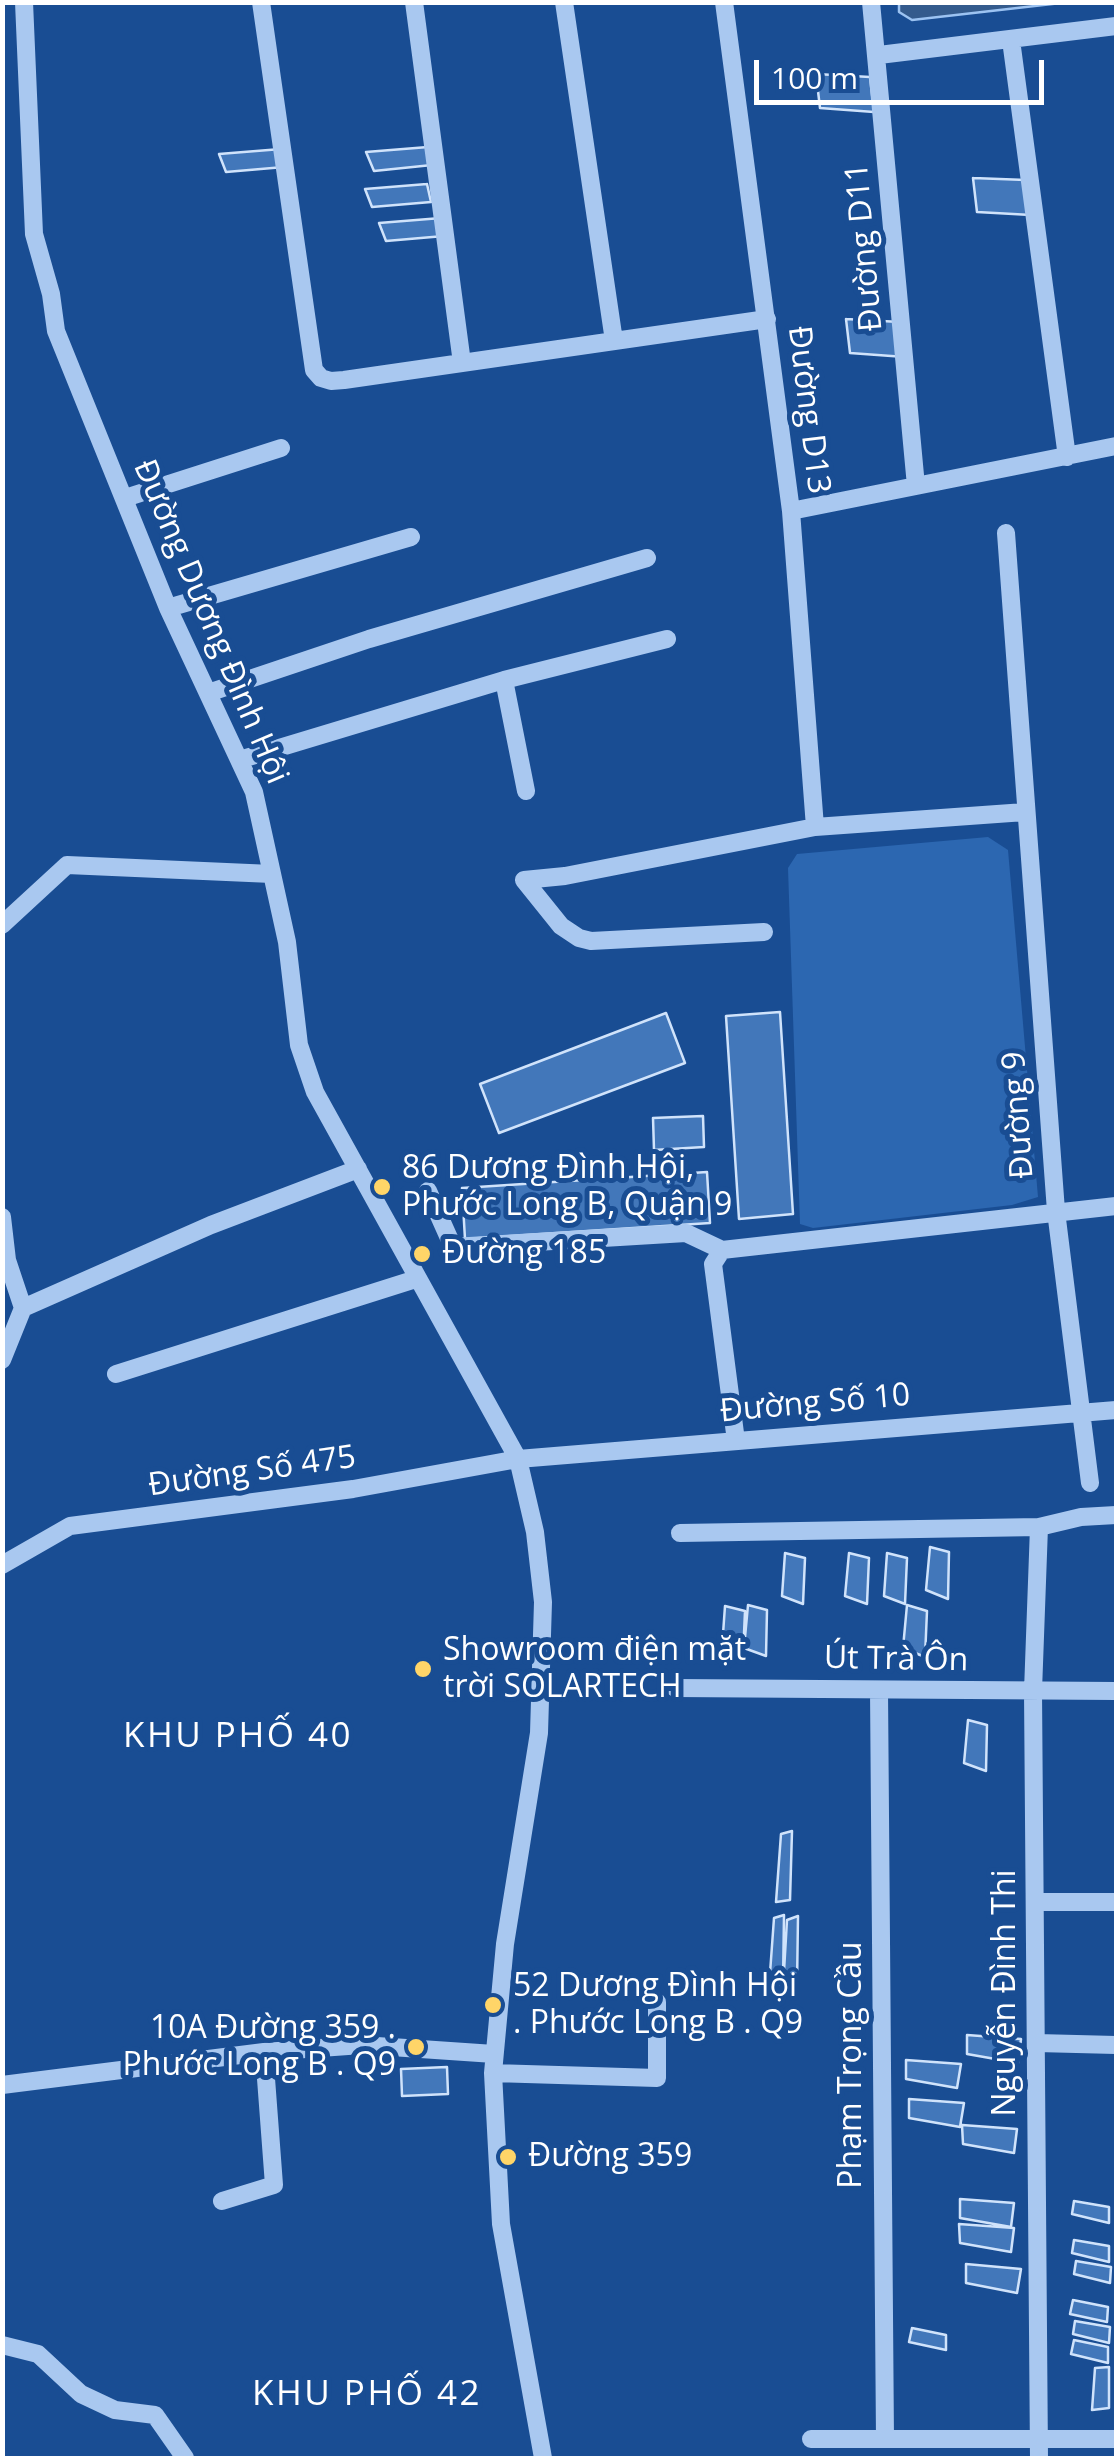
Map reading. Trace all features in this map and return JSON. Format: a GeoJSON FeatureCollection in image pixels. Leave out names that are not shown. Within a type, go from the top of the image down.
{"type":"FeatureCollection","features":[{"type":"Feature","properties":{"kind":"street","name":"Đường Dương Đình Hội"},"geometry":{"type":"LineString","coordinates":[[24,2],[34,234],[51,294],[56,331],[168,608],[254,792],[287,942],[300,1045],[315,1092],[518,1459],[535,1532],[543,1602],[539,1733],[505,1944],[494,2064],[501,2224],[543,2458]]}},
{"type":"Feature","properties":{"kind":"street"},"geometry":{"type":"LineString","coordinates":[[261,2],[314,370],[321,378],[330,382],[766,320]]}},
{"type":"Feature","properties":{"kind":"street"},"geometry":{"type":"LineString","coordinates":[[414,2],[462,364]]}},
{"type":"Feature","properties":{"kind":"street"},"geometry":{"type":"LineString","coordinates":[[564,2],[614,341]]}},
{"type":"Feature","properties":{"kind":"street","name":"Đường D13"},"geometry":{"type":"LineString","coordinates":[[724,2],[791,511],[815,827]]}},
{"type":"Feature","properties":{"kind":"street","name":"Đường D11"},"geometry":{"type":"LineString","coordinates":[[872,2],[916,486]]}},
{"type":"Feature","properties":{"kind":"street"},"geometry":{"type":"LineString","coordinates":[[878,55],[1116,26]]}},
{"type":"Feature","properties":{"kind":"street"},"geometry":{"type":"LineString","coordinates":[[1011,40],[1067,458]]}},
{"type":"Feature","properties":{"kind":"street"},"geometry":{"type":"LineString","coordinates":[[791,511],[1116,446]]}},
{"type":"Feature","properties":{"kind":"street"},"geometry":{"type":"LineString","coordinates":[[124,498],[281,448]]}},
{"type":"Feature","properties":{"kind":"street","name":"Đường 9"},"geometry":{"type":"LineString","coordinates":[[1006,533],[1056,1211],[1090,1483]]}},
{"type":"Feature","properties":{"kind":"street"},"geometry":{"type":"LineString","coordinates":[[168,608],[411,536]]}},
{"type":"Feature","properties":{"kind":"street"},"geometry":{"type":"LineString","coordinates":[[208,693],[369,639],[647,558]]}},
{"type":"Feature","properties":{"kind":"street"},"geometry":{"type":"LineString","coordinates":[[239,760],[504,680],[667,639]]}},
{"type":"Feature","properties":{"kind":"street"},"geometry":{"type":"LineString","coordinates":[[504,680],[526,791]]}},
{"type":"Feature","properties":{"kind":"street"},"geometry":{"type":"LineString","coordinates":[[764,932],[579,938],[561,926],[524,880],[565,876],[815,827],[1026,812]]}},
{"type":"Feature","properties":{"kind":"street"},"geometry":{"type":"LineString","coordinates":[[2,924],[66,865],[272,874]]}},
{"type":"Feature","properties":{"kind":"street"},"geometry":{"type":"LineString","coordinates":[[22,1308],[358,1168]]}},
{"type":"Feature","properties":{"kind":"street"},"geometry":{"type":"LineString","coordinates":[[428,1190],[453,1247],[686,1233],[722,1250],[1116,1206]]}},
{"type":"Feature","properties":{"kind":"street"},"geometry":{"type":"LineString","coordinates":[[2,1217],[7,1260],[22,1308],[2,1360]]}},
{"type":"Feature","properties":{"kind":"street"},"geometry":{"type":"LineString","coordinates":[[722,1250],[713,1264],[736,1441]]}},
{"type":"Feature","properties":{"kind":"street"},"geometry":{"type":"LineString","coordinates":[[116,1374],[416,1279]]}},
{"type":"Feature","properties":{"kind":"street","name":"Đường Số 10"},"geometry":{"type":"LineString","coordinates":[[518,1459],[1116,1410]]}},
{"type":"Feature","properties":{"kind":"street","name":"Đường Số 475"},"geometry":{"type":"LineString","coordinates":[[2,1566],[70,1526],[353,1489],[518,1459]]}},
{"type":"Feature","properties":{"kind":"street"},"geometry":{"type":"LineString","coordinates":[[680,1533],[1038,1526],[1116,1515]]}},
{"type":"Feature","properties":{"kind":"street","name":"Nguyễn Đình Thi"},"geometry":{"type":"LineString","coordinates":[[1038,1526],[1034,1691],[1039,2458]]}},
{"type":"Feature","properties":{"kind":"street","name":"Út Trà Ôn"},"geometry":{"type":"LineString","coordinates":[[675,1688],[1116,1692]]}},
{"type":"Feature","properties":{"kind":"street","name":"Phạm Trọng Cầu"},"geometry":{"type":"LineString","coordinates":[[879,1690],[885,2439]]}},
{"type":"Feature","properties":{"kind":"street"},"geometry":{"type":"LineString","coordinates":[[1036,1902],[1116,1902]]}},
{"type":"Feature","properties":{"kind":"street"},"geometry":{"type":"LineString","coordinates":[[2,2085],[264,2052],[362,2045],[494,2064],[657,2078],[657,2002]]}},
{"type":"Feature","properties":{"kind":"street"},"geometry":{"type":"LineString","coordinates":[[1036,2044],[1116,2046]]}},
{"type":"Feature","properties":{"kind":"street"},"geometry":{"type":"LineString","coordinates":[[222,2202],[274,2185],[264,2052]]}},
{"type":"Feature","properties":{"kind":"street"},"geometry":{"type":"LineString","coordinates":[[2,2345],[38,2354],[81,2394],[115,2410],[155,2415],[186,2458]]}},
{"type":"Feature","properties":{"kind":"street"},"geometry":{"type":"LineString","coordinates":[[812,2440],[1116,2439]]}},
{"type":"Feature","properties":{"kind":"shaded area"},"geometry":{"type":"Polygon","coordinates":[[[899,3],[1061,3],[912,20],[899,12],[899,3]]]}},
{"type":"Feature","properties":{"kind":"shaded area"},"geometry":{"type":"Polygon","coordinates":[[[988,837],[1008,850],[1038,1197],[1012,1205],[813,1228],[800,1224],[788,868],[797,854],[988,837]]]}},
{"type":"Feature","properties":{"kind":"building"},"geometry":{"type":"Polygon","coordinates":[[[816,74],[870,77],[874,112],[820,108],[816,74]]]}},
{"type":"Feature","properties":{"kind":"building"},"geometry":{"type":"Polygon","coordinates":[[[428,147],[432,165],[374,171],[366,152],[428,147]]]}},
{"type":"Feature","properties":{"kind":"building"},"geometry":{"type":"Polygon","coordinates":[[[281,149],[284,167],[226,172],[219,154],[281,149]]]}},
{"type":"Feature","properties":{"kind":"building"},"geometry":{"type":"Polygon","coordinates":[[[973,178],[1026,180],[1031,215],[977,212],[973,178]]]}},
{"type":"Feature","properties":{"kind":"building"},"geometry":{"type":"Polygon","coordinates":[[[427,184],[431,202],[372,207],[365,189],[427,184]]]}},
{"type":"Feature","properties":{"kind":"building"},"geometry":{"type":"Polygon","coordinates":[[[441,218],[444,236],[386,241],[379,223],[441,218]]]}},
{"type":"Feature","properties":{"kind":"building"},"geometry":{"type":"Polygon","coordinates":[[[846,319],[900,322],[905,357],[850,353],[846,319]]]}},
{"type":"Feature","properties":{"kind":"building"},"geometry":{"type":"Polygon","coordinates":[[[780,1012],[793,1214],[739,1219],[726,1016],[780,1012]]]}},
{"type":"Feature","properties":{"kind":"building"},"geometry":{"type":"Polygon","coordinates":[[[666,1013],[685,1063],[499,1133],[480,1084],[666,1013]]]}},
{"type":"Feature","properties":{"kind":"building"},"geometry":{"type":"Polygon","coordinates":[[[703,1116],[704,1147],[654,1150],[653,1118],[703,1116]]]}},
{"type":"Feature","properties":{"kind":"building"},"geometry":{"type":"Polygon","coordinates":[[[707,1172],[710,1223],[465,1239],[462,1188],[707,1172]]]}},
{"type":"Feature","properties":{"kind":"building"},"geometry":{"type":"Polygon","coordinates":[[[930,1547],[949,1552],[948,1599],[926,1590],[930,1547]]]}},
{"type":"Feature","properties":{"kind":"building"},"geometry":{"type":"Polygon","coordinates":[[[785,1553],[805,1558],[803,1604],[782,1596],[785,1553]]]}},
{"type":"Feature","properties":{"kind":"building"},"geometry":{"type":"Polygon","coordinates":[[[849,1553],[869,1558],[867,1604],[845,1596],[849,1553]]]}},
{"type":"Feature","properties":{"kind":"building"},"geometry":{"type":"Polygon","coordinates":[[[887,1553],[907,1558],[905,1604],[884,1596],[887,1553]]]}},
{"type":"Feature","properties":{"kind":"building"},"geometry":{"type":"Polygon","coordinates":[[[748,1605],[767,1610],[766,1656],[744,1648],[748,1605]]]}},
{"type":"Feature","properties":{"kind":"building"},"geometry":{"type":"Polygon","coordinates":[[[907,1605],[927,1611],[925,1657],[903,1648],[907,1605]]]}},
{"type":"Feature","properties":{"kind":"building"},"geometry":{"type":"Polygon","coordinates":[[[725,1606],[745,1611],[743,1657],[722,1648],[725,1606]]]}},
{"type":"Feature","properties":{"kind":"building"},"geometry":{"type":"Polygon","coordinates":[[[968,1720],[987,1725],[986,1771],[964,1763],[968,1720]]]}},
{"type":"Feature","properties":{"kind":"building"},"geometry":{"type":"Polygon","coordinates":[[[792,1831],[790,1900],[776,1902],[781,1834],[792,1831]]]}},
{"type":"Feature","properties":{"kind":"building"},"geometry":{"type":"Polygon","coordinates":[[[784,1915],[783,1984],[769,1987],[774,1918],[784,1915]]]}},
{"type":"Feature","properties":{"kind":"building"},"geometry":{"type":"Polygon","coordinates":[[[798,1916],[797,1986],[783,1988],[787,1920],[798,1916]]]}},
{"type":"Feature","properties":{"kind":"building"},"geometry":{"type":"Polygon","coordinates":[[[967,2035],[1021,2039],[1018,2063],[967,2054],[967,2035]]]}},
{"type":"Feature","properties":{"kind":"building"},"geometry":{"type":"Polygon","coordinates":[[[906,2060],[961,2064],[957,2088],[906,2079],[906,2060]]]}},
{"type":"Feature","properties":{"kind":"building"},"geometry":{"type":"Polygon","coordinates":[[[447,2067],[448,2094],[402,2096],[401,2069],[447,2067]]]}},
{"type":"Feature","properties":{"kind":"building"},"geometry":{"type":"Polygon","coordinates":[[[909,2099],[964,2103],[960,2127],[909,2118],[909,2099]]]}},
{"type":"Feature","properties":{"kind":"building"},"geometry":{"type":"Polygon","coordinates":[[[962,2125],[1017,2129],[1014,2153],[963,2144],[962,2125]]]}},
{"type":"Feature","properties":{"kind":"building"},"geometry":{"type":"Polygon","coordinates":[[[960,2199],[1014,2203],[1011,2227],[960,2218],[960,2199]]]}},
{"type":"Feature","properties":{"kind":"building"},"geometry":{"type":"Polygon","coordinates":[[[1074,2201],[1109,2207],[1109,2223],[1072,2214],[1074,2201]]]}},
{"type":"Feature","properties":{"kind":"building"},"geometry":{"type":"Polygon","coordinates":[[[959,2224],[1014,2228],[1011,2252],[960,2243],[959,2224]]]}},
{"type":"Feature","properties":{"kind":"building"},"geometry":{"type":"Polygon","coordinates":[[[1074,2240],[1109,2246],[1109,2262],[1072,2253],[1074,2240]]]}},
{"type":"Feature","properties":{"kind":"building"},"geometry":{"type":"Polygon","coordinates":[[[1076,2261],[1111,2267],[1110,2283],[1074,2274],[1076,2261]]]}},
{"type":"Feature","properties":{"kind":"building"},"geometry":{"type":"Polygon","coordinates":[[[966,2264],[1021,2269],[1017,2293],[966,2283],[966,2264]]]}},
{"type":"Feature","properties":{"kind":"building"},"geometry":{"type":"Polygon","coordinates":[[[1073,2300],[1108,2307],[1107,2322],[1070,2314],[1073,2300]]]}},
{"type":"Feature","properties":{"kind":"building"},"geometry":{"type":"Polygon","coordinates":[[[1075,2321],[1110,2327],[1109,2343],[1073,2334],[1075,2321]]]}},
{"type":"Feature","properties":{"kind":"building"},"geometry":{"type":"Polygon","coordinates":[[[912,2328],[946,2335],[946,2350],[909,2342],[912,2328]]]}},
{"type":"Feature","properties":{"kind":"building"},"geometry":{"type":"Polygon","coordinates":[[[1074,2340],[1108,2347],[1108,2363],[1071,2354],[1074,2340]]]}},
{"type":"Feature","properties":{"kind":"building"},"geometry":{"type":"Polygon","coordinates":[[[1109,2367],[1109,2408],[1092,2410],[1095,2368],[1109,2367]]]}},
{"type":"Feature","properties":{"kind":"place","name":"86 Dương Đình Hội, Phước Long B, Quận 9"},"geometry":{"type":"Point","coordinates":[382,1187]}},
{"type":"Feature","properties":{"kind":"place","name":"Đường 185"},"geometry":{"type":"Point","coordinates":[422,1254]}},
{"type":"Feature","properties":{"kind":"place","name":"Showroom điện mặt trời SOLARTECH"},"geometry":{"type":"Point","coordinates":[423,1669]}},
{"type":"Feature","properties":{"kind":"place","name":"52 Dương Đình Hội . Phước Long B . Q9"},"geometry":{"type":"Point","coordinates":[493,2005]}},
{"type":"Feature","properties":{"kind":"place","name":"10A Đường 359 . Phước Long B . Q9"},"geometry":{"type":"Point","coordinates":[416,2047]}},
{"type":"Feature","properties":{"kind":"place","name":"Đường 359"},"geometry":{"type":"Point","coordinates":[508,2157]}},
{"type":"Feature","properties":{"kind":"district","name":"KHU PHỐ 40"},"geometry":{"type":"Point","coordinates":[238,1737]}},
{"type":"Feature","properties":{"kind":"district","name":"KHU PHỐ 42"},"geometry":{"type":"Point","coordinates":[367,2395]}}]}
